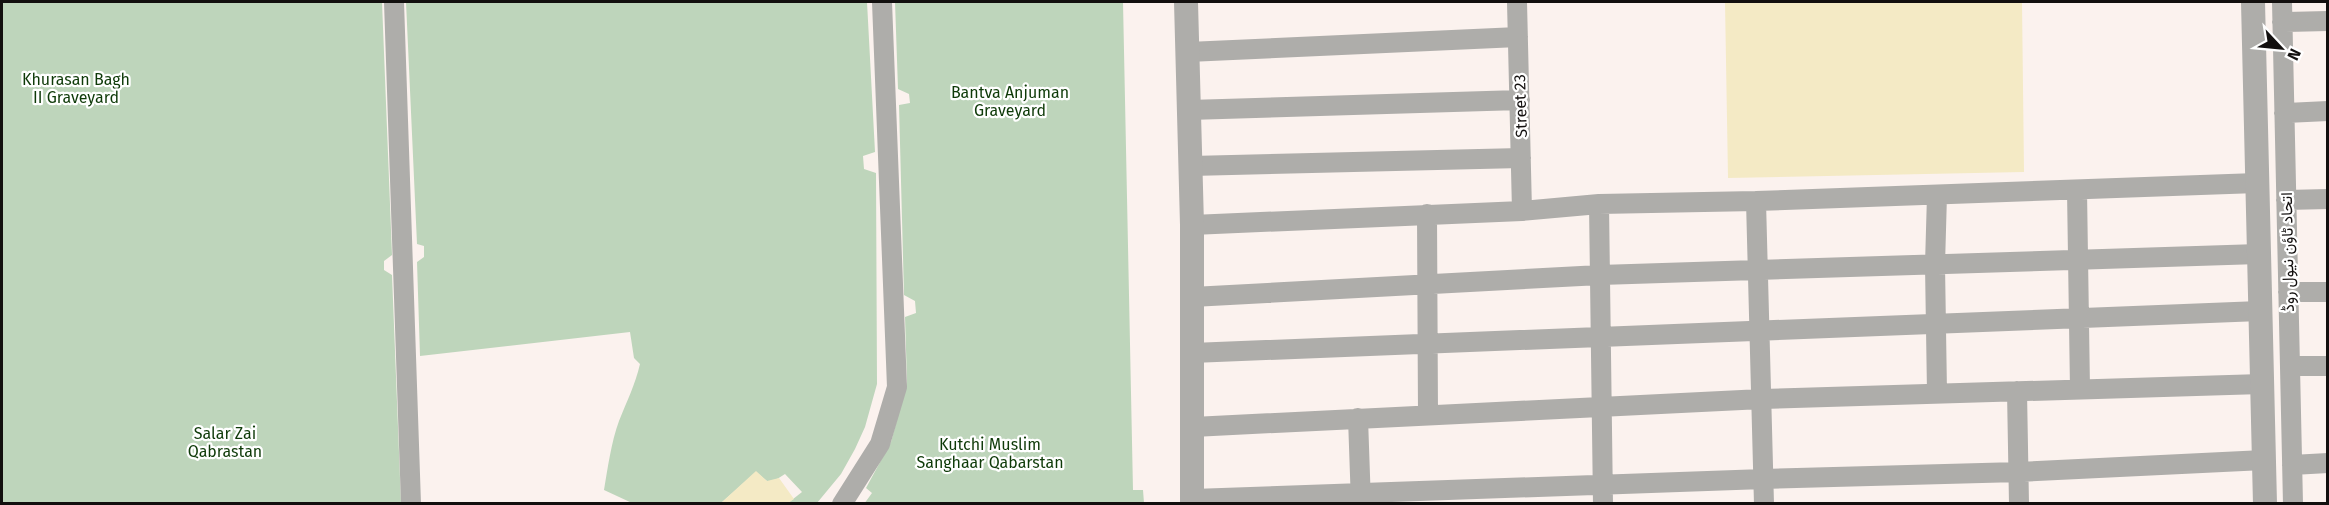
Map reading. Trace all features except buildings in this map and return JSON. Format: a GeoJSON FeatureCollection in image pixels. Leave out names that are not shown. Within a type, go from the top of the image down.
{"type":"FeatureCollection","features":[{"type":"Feature","properties":{"kind":"street"},"geometry":{"type":"LineString","coordinates":[[394,2],[411,504]]}},
{"type":"Feature","properties":{"kind":"street"},"geometry":{"type":"LineString","coordinates":[[842,504],[880,444],[897,387],[882,2]]}},
{"type":"Feature","properties":{"kind":"street"},"geometry":{"type":"LineString","coordinates":[[1186,2],[1192,225],[1193,501],[1603,494],[1764,479],[2019,472],[2264,460]]}},
{"type":"Feature","properties":{"kind":"street","name":"Street 23"},"geometry":{"type":"LineString","coordinates":[[1517,2],[1522,211]]}},
{"type":"Feature","properties":{"kind":"street"},"geometry":{"type":"LineString","coordinates":[[2253,2],[2265,504]]}},
{"type":"Feature","properties":{"kind":"street","name":"اتحاد ٹاؤن نیول روڈ"},"geometry":{"type":"LineString","coordinates":[[2282,2],[2293,504]]}},
{"type":"Feature","properties":{"kind":"street"},"geometry":{"type":"LineString","coordinates":[[2282,22],[2328,21]]}},
{"type":"Feature","properties":{"kind":"street"},"geometry":{"type":"LineString","coordinates":[[1188,52],[1518,36]]}},
{"type":"Feature","properties":{"kind":"street"},"geometry":{"type":"LineString","coordinates":[[1189,110],[1520,100]]}},
{"type":"Feature","properties":{"kind":"street"},"geometry":{"type":"LineString","coordinates":[[2284,113],[2328,111]]}},
{"type":"Feature","properties":{"kind":"street"},"geometry":{"type":"LineString","coordinates":[[1191,166],[1521,158]]}},
{"type":"Feature","properties":{"kind":"street"},"geometry":{"type":"LineString","coordinates":[[1192,225],[1522,211],[1599,204],[1756,201],[2257,183]]}},
{"type":"Feature","properties":{"kind":"street"},"geometry":{"type":"LineString","coordinates":[[2078,190],[2080,389]]}},
{"type":"Feature","properties":{"kind":"street"},"geometry":{"type":"LineString","coordinates":[[1936,393],[1937,195]]}},
{"type":"Feature","properties":{"kind":"street"},"geometry":{"type":"LineString","coordinates":[[2286,200],[2328,199]]}},
{"type":"Feature","properties":{"kind":"street"},"geometry":{"type":"LineString","coordinates":[[1756,201],[1764,504]]}},
{"type":"Feature","properties":{"kind":"street"},"geometry":{"type":"LineString","coordinates":[[1599,204],[1603,494]]}},
{"type":"Feature","properties":{"kind":"street"},"geometry":{"type":"LineString","coordinates":[[1427,214],[1428,415]]}},
{"type":"Feature","properties":{"kind":"street"},"geometry":{"type":"LineString","coordinates":[[1192,297],[1600,275],[2259,254]]}},
{"type":"Feature","properties":{"kind":"street"},"geometry":{"type":"LineString","coordinates":[[2288,292],[2328,292]]}},
{"type":"Feature","properties":{"kind":"street"},"geometry":{"type":"LineString","coordinates":[[1192,353],[2260,311]]}},
{"type":"Feature","properties":{"kind":"street"},"geometry":{"type":"LineString","coordinates":[[2290,366],[2328,366]]}},
{"type":"Feature","properties":{"kind":"street"},"geometry":{"type":"LineString","coordinates":[[1193,427],[1762,399],[2262,384]]}},
{"type":"Feature","properties":{"kind":"street"},"geometry":{"type":"LineString","coordinates":[[2017,391],[2019,504]]}},
{"type":"Feature","properties":{"kind":"street"},"geometry":{"type":"LineString","coordinates":[[1358,418],[1361,499]]}},
{"type":"Feature","properties":{"kind":"street"},"geometry":{"type":"LineString","coordinates":[[2292,465],[2328,463]]}},
{"type":"Feature","properties":{"kind":"green space"},"geometry":{"type":"Polygon","coordinates":[[[2,2],[382,2],[392,255],[384,261],[384,270],[392,275],[401,503],[2,503],[2,2]]]}},
{"type":"Feature","properties":{"kind":"green space"},"geometry":{"type":"Polygon","coordinates":[[[406,2],[867,2],[875,152],[863,156],[864,169],[876,173],[877,384],[865,427],[855,449],[841,474],[817,503],[788,503],[802,492],[785,474],[774,481],[767,481],[756,472],[721,503],[632,503],[604,490],[616,429],[640,364],[634,358],[630,332],[420,356],[417,262],[424,257],[424,246],[417,244],[406,2]]]}},
{"type":"Feature","properties":{"kind":"green space"},"geometry":{"type":"Polygon","coordinates":[[[895,2],[1123,2],[1133,490],[1143,490],[1144,503],[864,504],[872,493],[866,488],[891,442],[907,382],[905,317],[916,313],[915,301],[904,295],[899,105],[910,103],[909,94],[898,89],[895,2]]]}},
{"type":"Feature","properties":{"kind":"sand"},"geometry":{"type":"Polygon","coordinates":[[[1725,2],[2022,2],[2024,172],[1728,178],[1725,2]]]}},
{"type":"Feature","properties":{"kind":"sand"},"geometry":{"type":"Polygon","coordinates":[[[756,471],[767,481],[779,478],[794,499],[788,503],[721,503],[756,471]]]}},
{"type":"Feature","properties":{"kind":"park label","name":"Khurasan Bagh II Graveyard"},"geometry":{"type":"Point","coordinates":[76,88]}},
{"type":"Feature","properties":{"kind":"park label","name":"Bantva Anjuman Graveyard"},"geometry":{"type":"Point","coordinates":[1010,101]}},
{"type":"Feature","properties":{"kind":"park label","name":"Salar Zai Qabrastan"},"geometry":{"type":"Point","coordinates":[225,442]}},
{"type":"Feature","properties":{"kind":"park label","name":"Kutchi Muslim Sanghaar Qabarstan"},"geometry":{"type":"Point","coordinates":[990,453]}}]}
